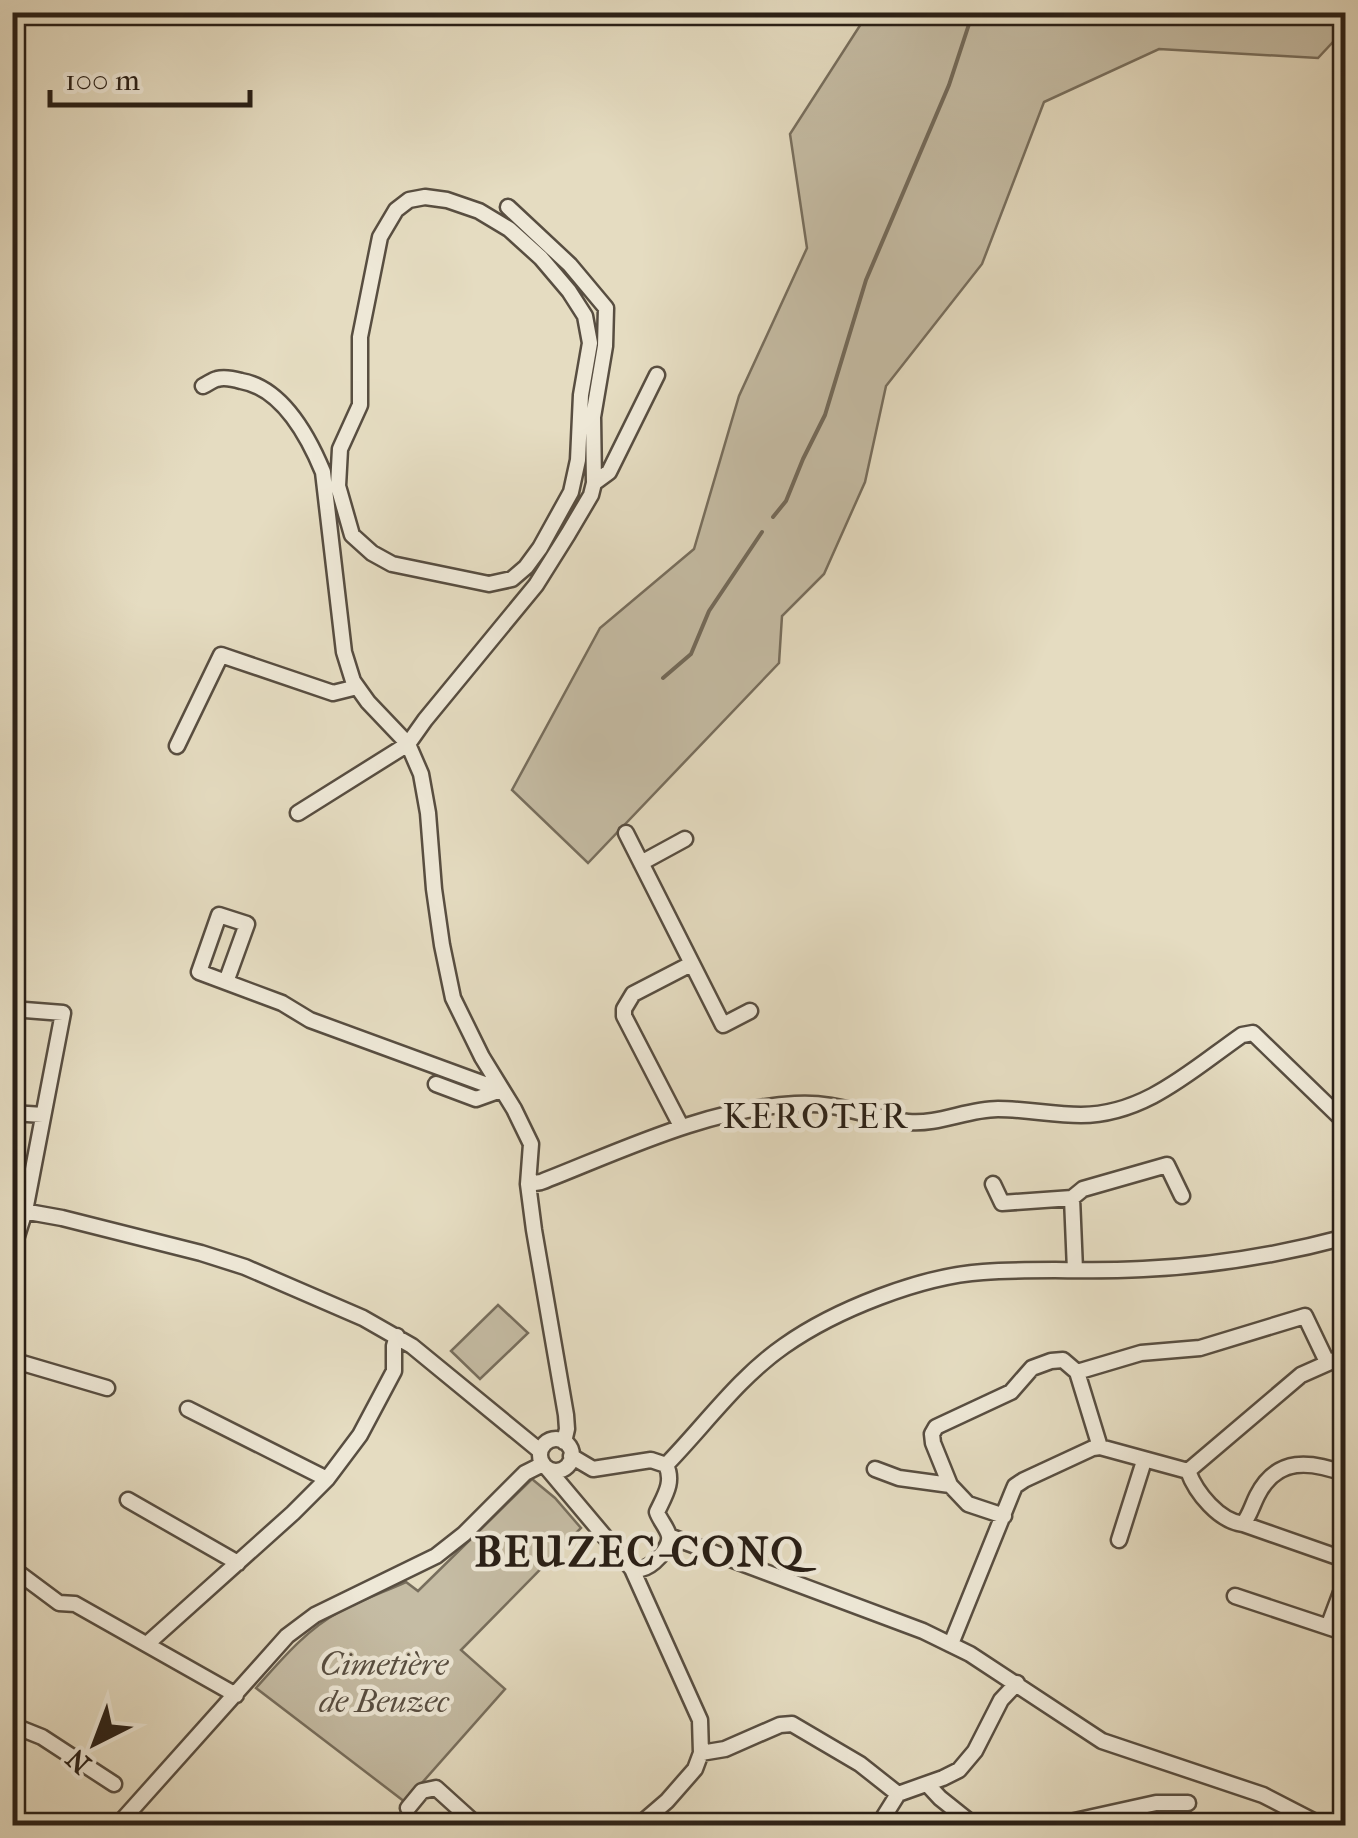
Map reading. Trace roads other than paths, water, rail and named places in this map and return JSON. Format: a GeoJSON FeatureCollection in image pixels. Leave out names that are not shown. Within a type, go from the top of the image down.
{"type":"FeatureCollection","features":[{"type":"Feature","properties":{"kind":"street"},"geometry":{"type":"LineString","coordinates":[[408,200],[446,200],[479,212],[508,230],[541,258],[570,291],[585,316],[590,343],[580,395],[578,460],[571,492],[540,548],[512,579],[489,584],[392,564],[372,554],[352,535],[338,486],[340,449],[360,405],[360,338],[380,238],[396,210],[408,200]]}},
{"type":"Feature","properties":{"kind":"street"},"geometry":{"type":"LineString","coordinates":[[298,813],[408,744],[536,585],[594,483],[593,416],[605,346],[606,308],[570,265],[508,207]]}},
{"type":"Feature","properties":{"kind":"street"},"geometry":{"type":"LineString","coordinates":[[594,483],[609,472],[657,376]]}},
{"type":"Feature","properties":{"kind":"street"},"geometry":{"type":"LineString","coordinates":[[203,386],[218,378],[251,382],[269,391],[312,448],[322,472],[344,652],[353,681],[408,744],[421,774],[434,890],[453,998],[530,1144],[528,1184],[566,1415],[564,1442]]}},
{"type":"Feature","properties":{"kind":"street"},"geometry":{"type":"LineString","coordinates":[[333,548],[352,535]]}},
{"type":"Feature","properties":{"kind":"street"},"geometry":{"type":"LineString","coordinates":[[177,746],[222,655],[334,693],[358,687]]}},
{"type":"Feature","properties":{"kind":"street"},"geometry":{"type":"LineString","coordinates":[[626,833],[723,1025],[750,1010]]}},
{"type":"Feature","properties":{"kind":"street"},"geometry":{"type":"LineString","coordinates":[[641,864],[685,839]]}},
{"type":"Feature","properties":{"kind":"street"},"geometry":{"type":"LineString","coordinates":[[226,982],[247,924],[219,915],[199,972],[282,1003],[310,1020],[501,1090]]}},
{"type":"Feature","properties":{"kind":"street"},"geometry":{"type":"LineString","coordinates":[[681,1126],[624,1016],[624,1009],[633,994],[691,964]]}},
{"type":"Feature","properties":{"kind":"street"},"geometry":{"type":"LineString","coordinates":[[12,1009],[62,1013],[12,1252]]}},
{"type":"Feature","properties":{"kind":"street"},"geometry":{"type":"LineString","coordinates":[[528,1184],[681,1126],[762,1108],[796,1104],[850,1108],[910,1123],[941,1121],[994,1109],[1083,1115],[1125,1108],[1159,1093],[1242,1035],[1253,1033],[1346,1123]]}},
{"type":"Feature","properties":{"kind":"street"},"geometry":{"type":"LineString","coordinates":[[436,1084],[476,1099],[501,1090]]}},
{"type":"Feature","properties":{"kind":"street"},"geometry":{"type":"LineString","coordinates":[[12,1112],[43,1116]]}},
{"type":"Feature","properties":{"kind":"street"},"geometry":{"type":"LineString","coordinates":[[993,1184],[1002,1203],[1072,1198],[1083,1190],[1167,1165],[1182,1196]]}},
{"type":"Feature","properties":{"kind":"street"},"geometry":{"type":"LineString","coordinates":[[1072,1198],[1074,1270]]}},
{"type":"Feature","properties":{"kind":"street"},"geometry":{"type":"LineString","coordinates":[[19,1210],[97,1226],[246,1267],[363,1318],[423,1355],[543,1461],[632,1569],[700,1720],[701,1753],[695,1769],[638,1826]]}},
{"type":"Feature","properties":{"kind":"street"},"geometry":{"type":"LineString","coordinates":[[666,1464],[762,1362],[836,1316],[899,1291],[982,1272],[1137,1270],[1216,1264],[1346,1237]]}},
{"type":"Feature","properties":{"kind":"street"},"geometry":{"type":"LineString","coordinates":[[1076,1372],[1141,1353],[1200,1348],[1305,1316],[1327,1362]]}},
{"type":"Feature","properties":{"kind":"street"},"geometry":{"type":"LineString","coordinates":[[147,1644],[326,1479],[360,1434],[394,1371],[397,1336]]}},
{"type":"Feature","properties":{"kind":"street"},"geometry":{"type":"LineString","coordinates":[[394,1371],[423,1355]]}},
{"type":"Feature","properties":{"kind":"street"},"geometry":{"type":"LineString","coordinates":[[1188,1471],[1301,1375],[1346,1356]]}},
{"type":"Feature","properties":{"kind":"street"},"geometry":{"type":"LineString","coordinates":[[12,1360],[107,1388]]}},
{"type":"Feature","properties":{"kind":"street"},"geometry":{"type":"LineString","coordinates":[[1004,1516],[968,1504],[950,1485],[933,1443],[936,1427],[1010,1392],[1032,1368],[1063,1360],[1076,1372],[1100,1447]]}},
{"type":"Feature","properties":{"kind":"street"},"geometry":{"type":"LineString","coordinates":[[188,1408],[326,1479]]}},
{"type":"Feature","properties":{"kind":"street"},"geometry":{"type":"LineString","coordinates":[[117,1826],[287,1636],[316,1615],[436,1556],[543,1461],[550,1440],[564,1442],[572,1456],[593,1469],[650,1460],[666,1464]]}},
{"type":"Feature","properties":{"kind":"street"},"geometry":{"type":"LineString","coordinates":[[951,1644],[1015,1486],[1100,1447],[1188,1471]]}},
{"type":"Feature","properties":{"kind":"street"},"geometry":{"type":"LineString","coordinates":[[543,1461],[561,1470],[572,1456]]}},
{"type":"Feature","properties":{"kind":"street"},"geometry":{"type":"LineString","coordinates":[[1120,1540],[1144,1461]]}},
{"type":"Feature","properties":{"kind":"street"},"geometry":{"type":"LineString","coordinates":[[666,1464],[670,1483],[657,1512],[669,1536],[906,1624],[951,1644],[1017,1683],[1102,1742],[1262,1795],[1322,1826]]}},
{"type":"Feature","properties":{"kind":"street"},"geometry":{"type":"LineString","coordinates":[[1243,1524],[1271,1477],[1292,1464],[1320,1464],[1346,1474]]}},
{"type":"Feature","properties":{"kind":"street"},"geometry":{"type":"LineString","coordinates":[[875,1469],[900,1478],[950,1485]]}},
{"type":"Feature","properties":{"kind":"street"},"geometry":{"type":"LineString","coordinates":[[1188,1471],[1194,1487],[1229,1522],[1346,1560]]}},
{"type":"Feature","properties":{"kind":"street"},"geometry":{"type":"LineString","coordinates":[[128,1500],[238,1562]]}},
{"type":"Feature","properties":{"kind":"street"},"geometry":{"type":"LineString","coordinates":[[632,1569],[646,1567],[664,1551],[669,1536]]}},
{"type":"Feature","properties":{"kind":"street"},"geometry":{"type":"LineString","coordinates":[[12,1568],[58,1603],[75,1604],[236,1695]]}},
{"type":"Feature","properties":{"kind":"street"},"geometry":{"type":"LineString","coordinates":[[1328,1627],[1346,1579]]}},
{"type":"Feature","properties":{"kind":"street"},"geometry":{"type":"LineString","coordinates":[[1235,1596],[1346,1633]]}},
{"type":"Feature","properties":{"kind":"street"},"geometry":{"type":"LineString","coordinates":[[878,1826],[898,1794],[959,1770],[975,1751],[1001,1700],[1017,1683]]}},
{"type":"Feature","properties":{"kind":"street"},"geometry":{"type":"LineString","coordinates":[[12,1724],[42,1736],[114,1784]]}},
{"type":"Feature","properties":{"kind":"street"},"geometry":{"type":"LineString","coordinates":[[701,1753],[725,1749],[780,1725],[792,1724],[860,1764],[898,1794]]}},
{"type":"Feature","properties":{"kind":"street"},"geometry":{"type":"LineString","coordinates":[[927,1784],[975,1826]]}},
{"type":"Feature","properties":{"kind":"street"},"geometry":{"type":"LineString","coordinates":[[408,1808],[422,1791],[436,1788],[478,1826]]}},
{"type":"Feature","properties":{"kind":"street"},"geometry":{"type":"LineString","coordinates":[[1052,1826],[1156,1803],[1188,1803]]}},
{"type":"Feature","properties":{"kind":"waterway"},"geometry":{"type":"LineString","coordinates":[[773,517],[786,501],[825,415],[866,280],[949,85],[973,12]]}},
{"type":"Feature","properties":{"kind":"waterway"},"geometry":{"type":"LineString","coordinates":[[663,678],[691,654],[709,611],[762,532]]}},
{"type":"Feature","properties":{"kind":"district","name":"KEROTER"},"geometry":{"type":"Point","coordinates":[816,1116]}},
{"type":"Feature","properties":{"kind":"district","name":"BEUZEC-CONQ"},"geometry":{"type":"Point","coordinates":[640,1551]}},
{"type":"Feature","properties":{"kind":"park label","name":"Cimetière de Beuzec"},"geometry":{"type":"Point","coordinates":[384,1682]}}]}
